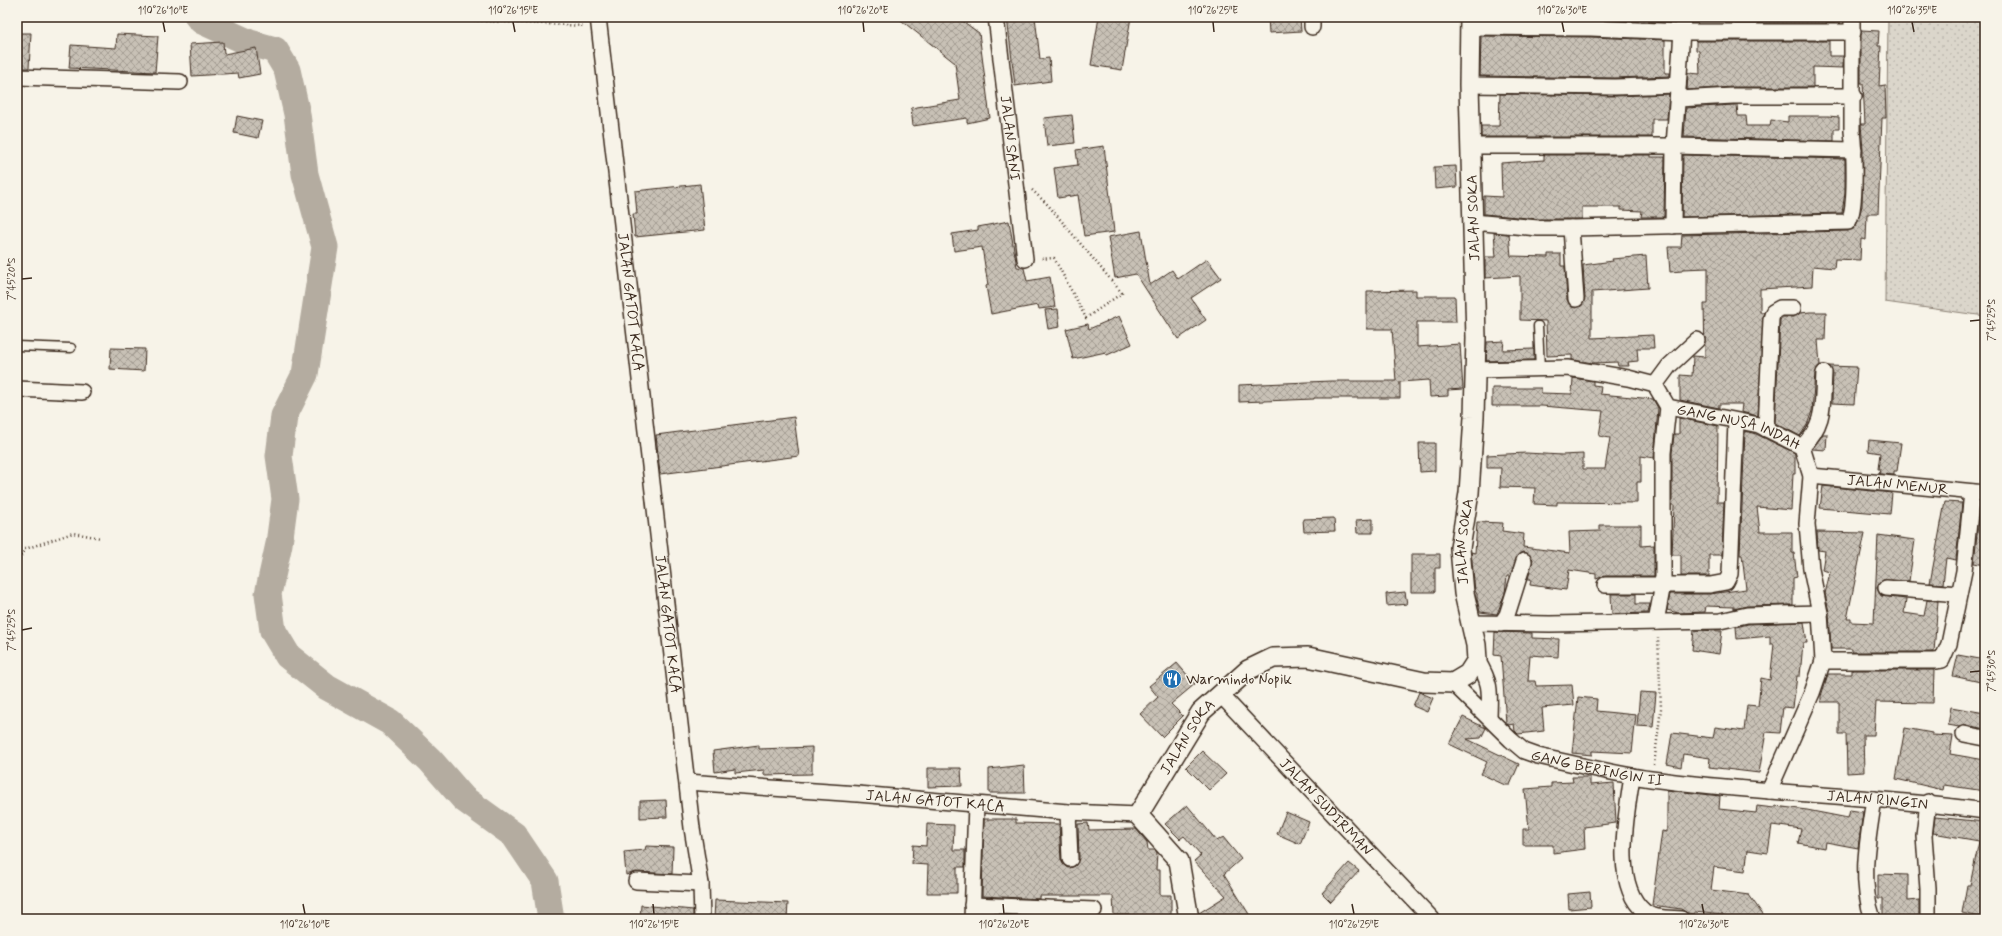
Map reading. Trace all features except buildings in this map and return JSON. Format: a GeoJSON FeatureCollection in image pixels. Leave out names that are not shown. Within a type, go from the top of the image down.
{"type":"FeatureCollection","features":[{"type":"Feature","properties":{"kind":"street","name":"JALAN SANI"},"geometry":{"type":"LineString","coordinates":[[996,17],[1025,259]]}},
{"type":"Feature","properties":{"kind":"street","name":"JALAN GATOT KACA"},"geometry":{"type":"LineString","coordinates":[[599,22],[687,782],[858,794],[1068,812],[1138,815]]}},
{"type":"Feature","properties":{"kind":"street"},"geometry":{"type":"LineString","coordinates":[[1470,22],[1591,28],[1683,24],[1853,24],[1853,200],[1851,218],[1848,222],[1571,228],[1538,228],[1473,222]]}},
{"type":"Feature","properties":{"kind":"street","name":"JALAN SOKA"},"geometry":{"type":"LineString","coordinates":[[1470,22],[1470,146],[1473,222],[1475,370],[1472,459],[1460,548],[1464,593],[1476,646],[1477,660]]}},
{"type":"Feature","properties":{"kind":"street"},"geometry":{"type":"LineString","coordinates":[[1673,226],[1674,146],[1683,24]]}},
{"type":"Feature","properties":{"kind":"street"},"geometry":{"type":"LineString","coordinates":[[17,77],[180,82]]}},
{"type":"Feature","properties":{"kind":"street"},"geometry":{"type":"LineString","coordinates":[[1470,85],[1615,87],[1733,96],[1854,96]]}},
{"type":"Feature","properties":{"kind":"street"},"geometry":{"type":"LineString","coordinates":[[1470,146],[1674,146],[1854,150]]}},
{"type":"Feature","properties":{"kind":"street"},"geometry":{"type":"LineString","coordinates":[[1571,228],[1576,299]]}},
{"type":"Feature","properties":{"kind":"street"},"geometry":{"type":"LineString","coordinates":[[1766,429],[1771,318],[1773,312],[1780,308],[1793,308]]}},
{"type":"Feature","properties":{"kind":"street"},"geometry":{"type":"LineString","coordinates":[[1475,370],[1568,368],[1655,384],[1669,366],[1698,340]]}},
{"type":"Feature","properties":{"kind":"street"},"geometry":{"type":"LineString","coordinates":[[1802,447],[1814,435],[1820,422],[1824,373]]}},
{"type":"Feature","properties":{"kind":"street","name":"GANG NUSA INDAH"},"geometry":{"type":"LineString","coordinates":[[1655,384],[1668,407],[1709,414],[1736,422],[1759,425],[1802,447],[1811,476],[1807,524],[1811,569],[1820,613],[1823,661],[1812,693],[1769,791]]}},
{"type":"Feature","properties":{"kind":"street"},"geometry":{"type":"LineString","coordinates":[[17,389],[82,392]]}},
{"type":"Feature","properties":{"kind":"street"},"geometry":{"type":"LineString","coordinates":[[1656,622],[1663,584],[1663,453],[1668,407]]}},
{"type":"Feature","properties":{"kind":"street"},"geometry":{"type":"LineString","coordinates":[[1605,585],[1719,584],[1726,582],[1730,574],[1736,422]]}},
{"type":"Feature","properties":{"kind":"street","name":"JALAN MENUR"},"geometry":{"type":"LineString","coordinates":[[1811,476],[1978,492]]}},
{"type":"Feature","properties":{"kind":"street"},"geometry":{"type":"LineString","coordinates":[[1823,661],[1942,660],[1949,644],[1978,492]]}},
{"type":"Feature","properties":{"kind":"street"},"geometry":{"type":"LineString","coordinates":[[1501,624],[1507,615],[1524,561]]}},
{"type":"Feature","properties":{"kind":"street"},"geometry":{"type":"LineString","coordinates":[[1886,588],[1959,594]]}},
{"type":"Feature","properties":{"kind":"street"},"geometry":{"type":"LineString","coordinates":[[1471,623],[1501,624],[1720,621],[1747,615],[1820,613]]}},
{"type":"Feature","properties":{"kind":"street","name":"JALAN SOKA"},"geometry":{"type":"LineString","coordinates":[[1138,815],[1201,712],[1248,670],[1273,658],[1308,657],[1424,682],[1453,683]]}},
{"type":"Feature","properties":{"kind":"street"},"geometry":{"type":"LineString","coordinates":[[1453,683],[1468,674],[1477,660],[1488,677],[1490,692],[1489,716]]}},
{"type":"Feature","properties":{"kind":"street","name":"GANG BERINGIN II"},"geometry":{"type":"LineString","coordinates":[[1453,683],[1524,751],[1538,756],[1632,776],[1769,791]]}},
{"type":"Feature","properties":{"kind":"street","name":"JALAN SUDIRMAN"},"geometry":{"type":"LineString","coordinates":[[1220,694],[1432,919]]}},
{"type":"Feature","properties":{"kind":"street"},"geometry":{"type":"LineString","coordinates":[[1964,734],[1985,738]]}},
{"type":"Feature","properties":{"kind":"street"},"geometry":{"type":"LineString","coordinates":[[1632,776],[1623,839],[1625,871],[1634,898],[1646,913],[1659,917],[1681,919]]}},
{"type":"Feature","properties":{"kind":"street"},"geometry":{"type":"LineString","coordinates":[[687,782],[692,828],[701,884],[702,919]]}},
{"type":"Feature","properties":{"kind":"street","name":"JALAN RINGIN"},"geometry":{"type":"LineString","coordinates":[[1769,791],[1928,802],[1985,811]]}},
{"type":"Feature","properties":{"kind":"street"},"geometry":{"type":"LineString","coordinates":[[1873,919],[1865,883],[1866,850],[1874,799]]}},
{"type":"Feature","properties":{"kind":"street"},"geometry":{"type":"LineString","coordinates":[[1928,802],[1924,836],[1928,889],[1928,919]]}},
{"type":"Feature","properties":{"kind":"street"},"geometry":{"type":"LineString","coordinates":[[976,804],[972,912],[1094,910]]}},
{"type":"Feature","properties":{"kind":"street"},"geometry":{"type":"LineString","coordinates":[[1068,812],[1070,859]]}},
{"type":"Feature","properties":{"kind":"street"},"geometry":{"type":"LineString","coordinates":[[1138,815],[1179,861],[1189,919]]}},
{"type":"Feature","properties":{"kind":"street"},"geometry":{"type":"LineString","coordinates":[[636,881],[701,884]]}},
{"type":"Feature","properties":{"kind":"lane"},"geometry":{"type":"LineString","coordinates":[[1538,326],[1540,369]]}},
{"type":"Feature","properties":{"kind":"lane"},"geometry":{"type":"LineString","coordinates":[[17,346],[71,348]]}},
{"type":"Feature","properties":{"kind":"path"},"geometry":{"type":"LineString","coordinates":[[458,17],[465,20],[599,22]]}},
{"type":"Feature","properties":{"kind":"path"},"geometry":{"type":"LineString","coordinates":[[1014,173],[1048,205],[1122,293],[1086,318],[1054,258],[1025,259]]}},
{"type":"Feature","properties":{"kind":"path"},"geometry":{"type":"LineString","coordinates":[[17,563],[25,549],[73,533],[101,538]]}},
{"type":"Feature","properties":{"kind":"path"},"geometry":{"type":"LineString","coordinates":[[1652,779],[1661,708],[1660,654],[1656,622]]}},
{"type":"Feature","properties":{"kind":"shaded area"},"geometry":{"type":"Polygon","coordinates":[[[1888,17],[1985,17],[1985,316],[1885,302],[1888,17]]]}},
{"type":"Feature","properties":{"kind":"waterway"},"geometry":{"type":"LineString","coordinates":[[198,17],[202,21],[250,43],[275,50],[287,70],[297,114],[305,174],[325,247],[305,374],[284,416],[279,456],[285,499],[279,544],[268,594],[273,631],[288,656],[327,687],[390,722],[430,760],[464,799],[514,835],[545,881],[551,919]]}},
{"type":"Feature","properties":{"kind":"place","name":"Warmindo Nopik"},"geometry":{"type":"Point","coordinates":[1172,679]}}]}
